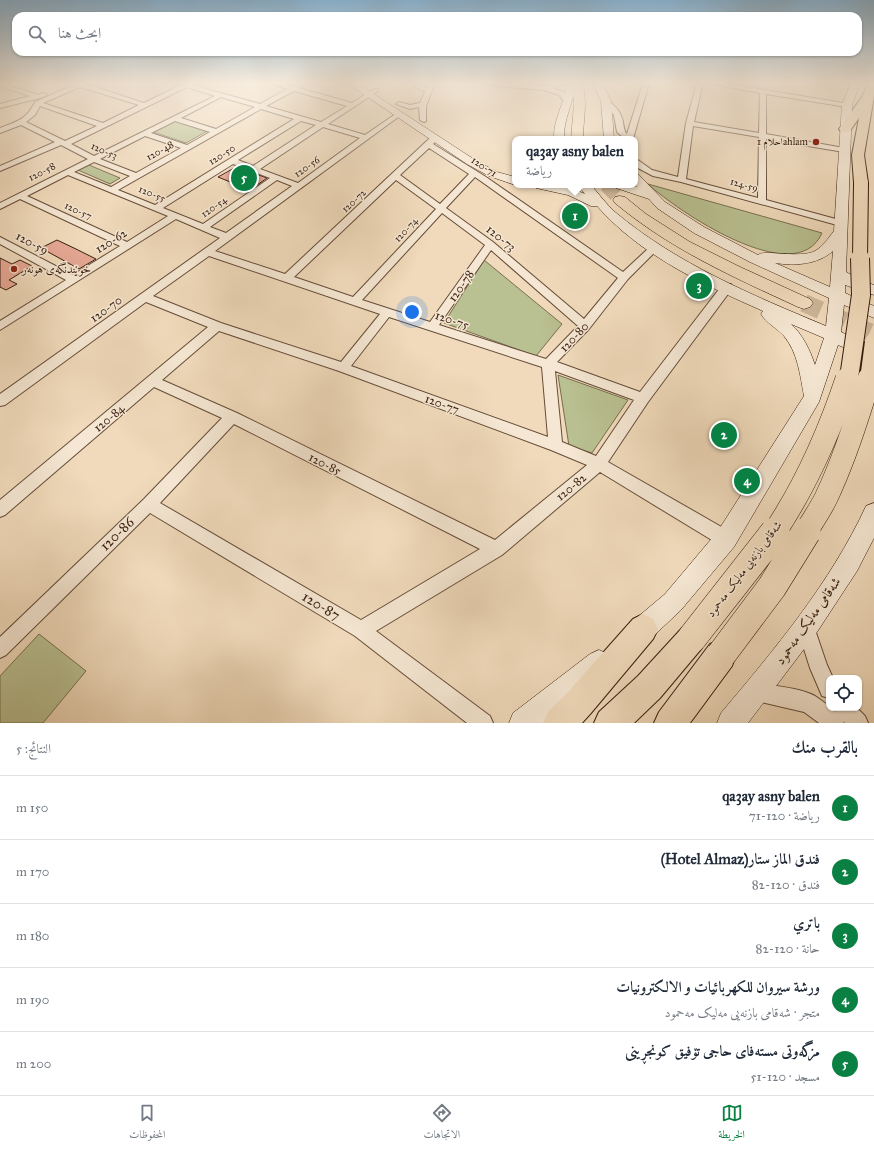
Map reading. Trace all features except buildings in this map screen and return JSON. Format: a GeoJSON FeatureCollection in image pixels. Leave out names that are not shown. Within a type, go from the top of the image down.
{"type":"FeatureCollection","features":[{"type":"Feature","properties":{"kind":"highway"},"geometry":{"type":"LineString","coordinates":[[845,129],[854,117]]}},
{"type":"Feature","properties":{"kind":"highway","name":"شەقامی بازنەیی مەلیک مەحمود"},"geometry":{"type":"LineString","coordinates":[[610,723],[649,687],[692,638],[775,532],[799,492],[819,453],[836,412],[850,371],[861,295],[859,235],[861,183],[858,155],[865,117]]}},
{"type":"Feature","properties":{"kind":"highway"},"geometry":{"type":"LineString","coordinates":[[670,723],[772,587],[825,500],[857,420],[869,379],[874,342]]}},
{"type":"Feature","properties":{"kind":"highway"},"geometry":{"type":"LineString","coordinates":[[559,723],[580,702],[643,629]]}},
{"type":"Feature","properties":{"kind":"main road"},"geometry":{"type":"LineString","coordinates":[[411,117],[423,125],[438,128]]}},
{"type":"Feature","properties":{"kind":"main road"},"geometry":{"type":"LineString","coordinates":[[559,136],[561,117]]}},
{"type":"Feature","properties":{"kind":"main road"},"geometry":{"type":"LineString","coordinates":[[577,136],[578,117]]}},
{"type":"Feature","properties":{"kind":"main road"},"geometry":{"type":"LineString","coordinates":[[607,117],[609,136]]}},
{"type":"Feature","properties":{"kind":"main road"},"geometry":{"type":"LineString","coordinates":[[523,723],[643,629],[673,602],[726,539],[814,397],[832,335],[839,275],[846,117]]}},
{"type":"Feature","properties":{"kind":"main road"},"geometry":{"type":"LineString","coordinates":[[423,125],[432,142],[485,170],[512,180]]}},
{"type":"Feature","properties":{"kind":"main road"},"geometry":{"type":"LineString","coordinates":[[482,156],[502,167],[512,170]]}},
{"type":"Feature","properties":{"kind":"main road"},"geometry":{"type":"LineString","coordinates":[[639,173],[661,205]]}},
{"type":"Feature","properties":{"kind":"main road"},"geometry":{"type":"LineString","coordinates":[[553,188],[580,194],[613,216],[654,248],[734,291],[874,354]]}},
{"type":"Feature","properties":{"kind":"main road"},"geometry":{"type":"LineString","coordinates":[[587,188],[594,198],[613,216]]}},
{"type":"Feature","properties":{"kind":"main road"},"geometry":{"type":"LineString","coordinates":[[807,298],[703,255],[652,225],[634,212],[624,194],[636,190],[682,220],[728,245],[874,312]]}},
{"type":"Feature","properties":{"kind":"main road"},"geometry":{"type":"LineString","coordinates":[[728,245],[766,257],[802,259],[823,253],[831,245],[840,227]]}},
{"type":"Feature","properties":{"kind":"main road"},"geometry":{"type":"LineString","coordinates":[[839,275],[858,285],[874,290]]}},
{"type":"Feature","properties":{"kind":"main road"},"geometry":{"type":"LineString","coordinates":[[734,291],[785,326],[798,341],[806,360],[814,397]]}},
{"type":"Feature","properties":{"kind":"main road"},"geometry":{"type":"LineString","coordinates":[[824,364],[838,363],[857,368],[874,375]]}},
{"type":"Feature","properties":{"kind":"main road","name":"شەقامی مەلیک مەحمود"},"geometry":{"type":"LineString","coordinates":[[731,723],[757,692],[806,627],[850,562],[872,518]]}},
{"type":"Feature","properties":{"kind":"street"},"geometry":{"type":"LineString","coordinates":[[0,123],[16,117]]}},
{"type":"Feature","properties":{"kind":"street"},"geometry":{"type":"LineString","coordinates":[[0,131],[21,122],[28,117]]}},
{"type":"Feature","properties":{"kind":"street"},"geometry":{"type":"LineString","coordinates":[[82,117],[102,125]]}},
{"type":"Feature","properties":{"kind":"street"},"geometry":{"type":"LineString","coordinates":[[0,169],[63,143],[120,117]]}},
{"type":"Feature","properties":{"kind":"street","name":"120-48"},"geometry":{"type":"LineString","coordinates":[[111,190],[242,117]]}},
{"type":"Feature","properties":{"kind":"street"},"geometry":{"type":"LineString","coordinates":[[292,117],[367,138]]}},
{"type":"Feature","properties":{"kind":"street"},"geometry":{"type":"LineString","coordinates":[[254,169],[334,117]]}},
{"type":"Feature","properties":{"kind":"street","name":"120-56"},"geometry":{"type":"LineString","coordinates":[[227,237],[367,138],[390,117]]}},
{"type":"Feature","properties":{"kind":"street"},"geometry":{"type":"LineString","coordinates":[[421,117],[423,125]]}},
{"type":"Feature","properties":{"kind":"street"},"geometry":{"type":"LineString","coordinates":[[618,117],[621,122],[621,132],[626,136]]}},
{"type":"Feature","properties":{"kind":"street"},"geometry":{"type":"LineString","coordinates":[[630,136],[634,129],[636,117]]}},
{"type":"Feature","properties":{"kind":"street"},"geometry":{"type":"LineString","coordinates":[[682,180],[692,117]]}},
{"type":"Feature","properties":{"kind":"street"},"geometry":{"type":"LineString","coordinates":[[762,201],[763,117]]}},
{"type":"Feature","properties":{"kind":"street"},"geometry":{"type":"LineString","coordinates":[[174,118],[216,131]]}},
{"type":"Feature","properties":{"kind":"street","name":"120-58"},"geometry":{"type":"LineString","coordinates":[[0,206],[174,118]]}},
{"type":"Feature","properties":{"kind":"street","name":"120-50"},"geometry":{"type":"LineString","coordinates":[[156,208],[299,119]]}},
{"type":"Feature","properties":{"kind":"street","name":"120-53"},"geometry":{"type":"LineString","coordinates":[[21,122],[94,159],[136,176]]}},
{"type":"Feature","properties":{"kind":"street"},"geometry":{"type":"LineString","coordinates":[[690,123],[844,150]]}},
{"type":"Feature","properties":{"kind":"street"},"geometry":{"type":"LineString","coordinates":[[144,133],[187,147]]}},
{"type":"Feature","properties":{"kind":"street","name":"120-71"},"geometry":{"type":"LineString","coordinates":[[432,142],[474,173],[624,277]]}},
{"type":"Feature","properties":{"kind":"street","name":"120-72"},"geometry":{"type":"LineString","coordinates":[[287,278],[432,142]]}},
{"type":"Feature","properties":{"kind":"street"},"geometry":{"type":"LineString","coordinates":[[233,161],[299,186]]}},
{"type":"Feature","properties":{"kind":"street","name":"120-55"},"geometry":{"type":"LineString","coordinates":[[68,172],[227,237]]}},
{"type":"Feature","properties":{"kind":"street","name":"120-74"},"geometry":{"type":"LineString","coordinates":[[354,301],[474,173]]}},
{"type":"Feature","properties":{"kind":"street","name":"124-59"},"geometry":{"type":"LineString","coordinates":[[639,173],[682,180],[762,201],[840,227]]}},
{"type":"Feature","properties":{"kind":"street","name":"120-73"},"geometry":{"type":"LineString","coordinates":[[396,176],[490,244],[585,326]]}},
{"type":"Feature","properties":{"kind":"street","name":"120-54"},"geometry":{"type":"LineString","coordinates":[[204,228],[276,177]]}},
{"type":"Feature","properties":{"kind":"street","name":"120-57"},"geometry":{"type":"LineString","coordinates":[[20,196],[127,246]]}},
{"type":"Feature","properties":{"kind":"street","name":"120-62"},"geometry":{"type":"LineString","coordinates":[[0,326],[175,216]]}},
{"type":"Feature","properties":{"kind":"street","name":"120-70"},"geometry":{"type":"LineString","coordinates":[[0,401],[227,237]]}},
{"type":"Feature","properties":{"kind":"street","name":"120-59"},"geometry":{"type":"LineString","coordinates":[[0,240],[74,280]]}},
{"type":"Feature","properties":{"kind":"street","name":"120-78"},"geometry":{"type":"LineString","coordinates":[[432,327],[490,244]]}},
{"type":"Feature","properties":{"kind":"street","name":"120-80"},"geometry":{"type":"LineString","coordinates":[[548,364],[585,326],[624,277],[654,248]]}},
{"type":"Feature","properties":{"kind":"street","name":"120-75"},"geometry":{"type":"LineString","coordinates":[[207,252],[548,364],[643,398]]}},
{"type":"Feature","properties":{"kind":"street","name":"120-82"},"geometry":{"type":"LineString","coordinates":[[361,630],[496,549],[599,464],[643,398],[734,291]]}},
{"type":"Feature","properties":{"kind":"street","name":"120-77"},"geometry":{"type":"LineString","coordinates":[[145,297],[217,326],[343,368],[556,446],[599,464],[726,539]]}},
{"type":"Feature","properties":{"kind":"street"},"geometry":{"type":"LineString","coordinates":[[343,368],[387,312]]}},
{"type":"Feature","properties":{"kind":"street","name":"120-84"},"geometry":{"type":"LineString","coordinates":[[0,510],[154,381],[217,326]]}},
{"type":"Feature","properties":{"kind":"street"},"geometry":{"type":"LineString","coordinates":[[548,364],[556,446]]}},
{"type":"Feature","properties":{"kind":"street","name":"120-85"},"geometry":{"type":"LineString","coordinates":[[154,381],[232,417],[496,549]]}},
{"type":"Feature","properties":{"kind":"street","name":"120-86"},"geometry":{"type":"LineString","coordinates":[[0,649],[149,504],[232,417]]}},
{"type":"Feature","properties":{"kind":"street","name":"120-87"},"geometry":{"type":"LineString","coordinates":[[149,504],[361,630],[483,723]]}},
{"type":"Feature","properties":{"kind":"street"},"geometry":{"type":"LineString","coordinates":[[806,627],[819,668],[826,683]]}},
{"type":"Feature","properties":{"kind":"street"},"geometry":{"type":"LineString","coordinates":[[757,692],[808,704],[820,711],[834,723]]}},
{"type":"Feature","properties":{"kind":"street"},"geometry":{"type":"LineString","coordinates":[[847,711],[858,723]]}},
{"type":"Feature","properties":{"kind":"green space"},"geometry":{"type":"Polygon","coordinates":[[[176,120],[209,130],[186,143],[153,132],[176,120]]]}},
{"type":"Feature","properties":{"kind":"green space"},"geometry":{"type":"Polygon","coordinates":[[[89,165],[120,178],[110,184],[78,170],[89,165]]]}},
{"type":"Feature","properties":{"kind":"green space"},"geometry":{"type":"Polygon","coordinates":[[[648,184],[822,233],[808,249],[788,254],[763,250],[736,240],[709,226],[683,211],[648,184]]]}},
{"type":"Feature","properties":{"kind":"green space"},"geometry":{"type":"Polygon","coordinates":[[[484,260],[562,324],[536,356],[444,323],[484,260]]]}},
{"type":"Feature","properties":{"kind":"green space"},"geometry":{"type":"Polygon","coordinates":[[[558,375],[628,400],[592,453],[569,446],[558,375]]]}},
{"type":"Feature","properties":{"kind":"green space"},"geometry":{"type":"Polygon","coordinates":[[[39,634],[86,671],[43,723],[0,723],[0,676],[39,634]]]}},
{"type":"Feature","properties":{"kind":"tunnel"},"geometry":{"type":"LineString","coordinates":[[609,188],[620,200]]}},
{"type":"Feature","properties":{"kind":"tunnel"},"geometry":{"type":"LineString","coordinates":[[804,303],[874,334]]}},
{"type":"Feature","properties":{"kind":"place","name":"احلام 1ahlam"},"geometry":{"type":"Point","coordinates":[816,142]}},
{"type":"Feature","properties":{"kind":"place","name":"مزگەوتی مستەفاى حاجى تۆفيق کونجڕینی"},"geometry":{"type":"Point","coordinates":[244,178]}},
{"type":"Feature","properties":{"kind":"place","name":"qa3ay asny balen"},"geometry":{"type":"Point","coordinates":[575,216]}},
{"type":"Feature","properties":{"kind":"place","name":"خوێندنگەی هونەر"},"geometry":{"type":"Point","coordinates":[14,269]}},
{"type":"Feature","properties":{"kind":"place","name":"باتري"},"geometry":{"type":"Point","coordinates":[699,286]}},
{"type":"Feature","properties":{"kind":"place","name":"فندق الماز ستار(Hotel Almaz)"},"geometry":{"type":"Point","coordinates":[724,435]}},
{"type":"Feature","properties":{"kind":"place","name":"ورشة سيروان للكهربائيات و الالكترونيات"},"geometry":{"type":"Point","coordinates":[747,481]}}]}
